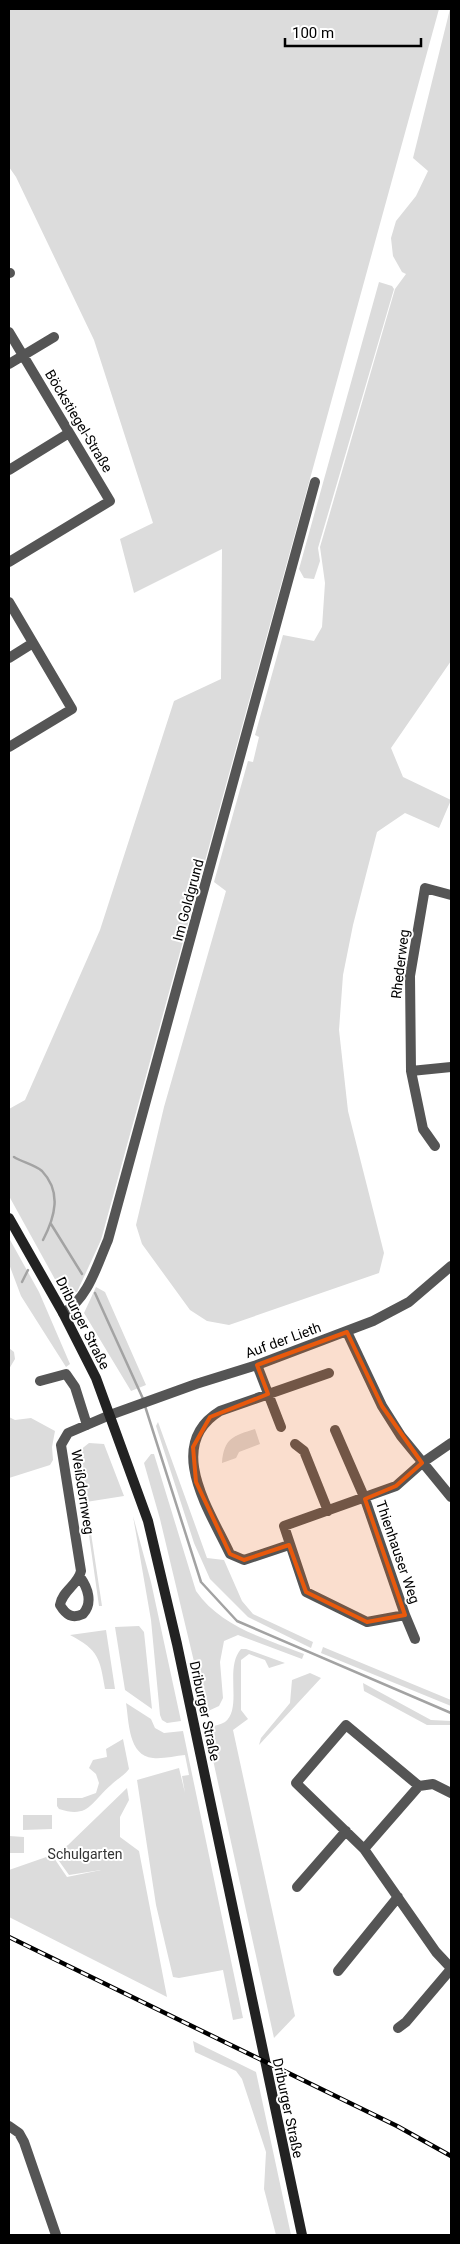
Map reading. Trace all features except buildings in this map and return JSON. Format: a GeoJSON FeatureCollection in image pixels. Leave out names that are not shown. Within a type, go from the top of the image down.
{"type":"FeatureCollection","features":[{"type":"Feature","properties":{"kind":"main road","name":"Driburger Straße"},"geometry":{"type":"LineString","coordinates":[[9,1218],[63,1312],[96,1378],[148,1521],[169,1607],[253,2014],[302,2235]]}},
{"type":"Feature","properties":{"kind":"street","name":"Böckstiegel-Straße"},"geometry":{"type":"LineString","coordinates":[[9,332],[110,501],[9,562]]}},
{"type":"Feature","properties":{"kind":"street"},"geometry":{"type":"LineString","coordinates":[[9,364],[54,338]]}},
{"type":"Feature","properties":{"kind":"street"},"geometry":{"type":"LineString","coordinates":[[9,470],[69,433]]}},
{"type":"Feature","properties":{"kind":"street","name":"Im Goldgrund"},"geometry":{"type":"LineString","coordinates":[[63,1312],[71,1308],[84,1294],[108,1240],[315,482]]}},
{"type":"Feature","properties":{"kind":"street"},"geometry":{"type":"LineString","coordinates":[[9,602],[72,709],[9,747]]}},
{"type":"Feature","properties":{"kind":"street"},"geometry":{"type":"LineString","coordinates":[[9,658],[33,642]]}},
{"type":"Feature","properties":{"kind":"street","name":"Rhederweg"},"geometry":{"type":"LineString","coordinates":[[435,1146],[423,1129],[411,1071],[410,976],[425,888],[451,895]]}},
{"type":"Feature","properties":{"kind":"street"},"geometry":{"type":"LineString","coordinates":[[411,1071],[451,1067]]}},
{"type":"Feature","properties":{"kind":"street","name":"Auf der Lieth"},"geometry":{"type":"LineString","coordinates":[[110,1415],[256,1365],[374,1321],[409,1302],[451,1266]]}},
{"type":"Feature","properties":{"kind":"street"},"geometry":{"type":"LineString","coordinates":[[347,1332],[382,1406],[401,1436],[451,1497]]}},
{"type":"Feature","properties":{"kind":"street"},"geometry":{"type":"LineString","coordinates":[[256,1365],[280,1427]]}},
{"type":"Feature","properties":{"kind":"street"},"geometry":{"type":"LineString","coordinates":[[290,1545],[244,1560],[230,1554],[196,1482],[192,1463],[193,1447],[199,1431],[210,1417],[220,1411],[329,1373]]}},
{"type":"Feature","properties":{"kind":"street"},"geometry":{"type":"LineString","coordinates":[[40,1381],[66,1374],[74,1387],[87,1425]]}},
{"type":"Feature","properties":{"kind":"street","name":"Weißdornweg"},"geometry":{"type":"LineString","coordinates":[[80,1577],[80,1560],[61,1445],[68,1434],[110,1415]]}},
{"type":"Feature","properties":{"kind":"street","name":"Thienhauser Weg"},"geometry":{"type":"LineString","coordinates":[[335,1430],[365,1499],[415,1639]]}},
{"type":"Feature","properties":{"kind":"street"},"geometry":{"type":"LineString","coordinates":[[295,1444],[304,1451],[328,1511],[365,1499],[396,1486],[422,1463],[451,1443]]}},
{"type":"Feature","properties":{"kind":"street","name":"Thienhauser Weg"},"geometry":{"type":"LineString","coordinates":[[328,1511],[284,1526],[306,1592],[367,1622],[405,1615]]}},
{"type":"Feature","properties":{"kind":"street"},"geometry":{"type":"LineString","coordinates":[[398,2028],[406,2022],[451,1968],[436,1952],[364,1849],[296,1783],[346,1725],[419,1786]]}},
{"type":"Feature","properties":{"kind":"street"},"geometry":{"type":"LineString","coordinates":[[364,1849],[419,1786],[433,1784],[451,1793]]}},
{"type":"Feature","properties":{"kind":"street"},"geometry":{"type":"LineString","coordinates":[[296,1888],[346,1831]]}},
{"type":"Feature","properties":{"kind":"street"},"geometry":{"type":"LineString","coordinates":[[338,1970],[398,1897]]}},
{"type":"Feature","properties":{"kind":"street"},"geometry":{"type":"LineString","coordinates":[[9,2126],[19,2133],[24,2142],[56,2235]]}},
{"type":"Feature","properties":{"kind":"highlighted area"},"geometry":{"type":"Polygon","coordinates":[[[347,1332],[382,1406],[422,1463],[396,1486],[365,1499],[405,1615],[367,1622],[306,1592],[289,1545],[244,1560],[230,1554],[196,1482],[193,1447],[210,1417],[268,1394],[257,1365],[347,1332]]]}},
{"type":"Feature","properties":{"kind":"green space"},"geometry":{"type":"Polygon","coordinates":[[[9,9],[439,9],[101,1240],[77,1292],[62,1292],[9,1196],[9,1109],[25,1100],[100,930],[174,701],[221,679],[222,549],[134,593],[120,539],[153,523],[94,340],[16,177],[9,167],[9,9]]]}},
{"type":"Feature","properties":{"kind":"green space"},"geometry":{"type":"Polygon","coordinates":[[[450,9],[451,661],[391,748],[403,777],[451,800],[439,828],[405,813],[377,832],[353,925],[343,975],[339,1030],[348,1111],[384,1253],[379,1273],[229,1325],[207,1321],[190,1310],[142,1244],[136,1225],[164,1107],[226,891],[214,882],[248,761],[253,762],[259,737],[255,735],[283,635],[314,641],[322,627],[325,583],[320,547],[395,289],[406,274],[402,272],[393,256],[391,238],[396,221],[416,196],[428,171],[413,158],[450,9]]]}},
{"type":"Feature","properties":{"kind":"green space"},"geometry":{"type":"Polygon","coordinates":[[[379,282],[392,286],[394,289],[318,548],[320,561],[314,579],[304,578],[299,569],[379,282]]]}},
{"type":"Feature","properties":{"kind":"green space"},"geometry":{"type":"Polygon","coordinates":[[[9,1238],[39,1292],[70,1364],[66,1367],[21,1296],[9,1264],[9,1238]]]}},
{"type":"Feature","properties":{"kind":"green space"},"geometry":{"type":"Polygon","coordinates":[[[96,1287],[105,1292],[146,1385],[131,1391],[84,1313],[96,1287]]]}},
{"type":"Feature","properties":{"kind":"green space"},"geometry":{"type":"Polygon","coordinates":[[[9,1348],[14,1352],[15,1359],[9,1369],[9,1348]]]}},
{"type":"Feature","properties":{"kind":"green space"},"geometry":{"type":"Polygon","coordinates":[[[9,1417],[15,1420],[31,1418],[55,1431],[52,1447],[53,1460],[50,1465],[9,1478],[9,1417]]]}},
{"type":"Feature","properties":{"kind":"green space"},"geometry":{"type":"Polygon","coordinates":[[[158,1422],[207,1558],[224,1560],[242,1601],[253,1614],[313,1642],[311,1648],[248,1617],[210,1579],[194,1543],[156,1426],[158,1422]]]}},
{"type":"Feature","properties":{"kind":"green space"},"geometry":{"type":"Polygon","coordinates":[[[255,1429],[260,1444],[239,1452],[236,1458],[222,1463],[225,1448],[231,1439],[255,1429]]]}},
{"type":"Feature","properties":{"kind":"green space"},"geometry":{"type":"Polygon","coordinates":[[[89,1443],[104,1444],[124,1496],[86,1502],[79,1451],[89,1443]]]}},
{"type":"Feature","properties":{"kind":"green space"},"geometry":{"type":"Polygon","coordinates":[[[151,1454],[154,1454],[196,1591],[218,1614],[231,1623],[259,1637],[304,1654],[302,1659],[238,1635],[224,1641],[220,1662],[223,1698],[219,1706],[206,1712],[160,1519],[144,1463],[151,1454]]]}},
{"type":"Feature","properties":{"kind":"green space"},"geometry":{"type":"Polygon","coordinates":[[[133,1516],[151,1582],[181,1721],[167,1723],[162,1720],[160,1715],[151,1620],[133,1516]]]}},
{"type":"Feature","properties":{"kind":"green space"},"geometry":{"type":"Polygon","coordinates":[[[89,1520],[102,1606],[99,1606],[87,1521],[89,1520]]]}},
{"type":"Feature","properties":{"kind":"green space"},"geometry":{"type":"Polygon","coordinates":[[[139,1626],[144,1632],[152,1709],[125,1690],[115,1627],[139,1626]]]}},
{"type":"Feature","properties":{"kind":"green space"},"geometry":{"type":"Polygon","coordinates":[[[106,1630],[115,1689],[105,1689],[102,1670],[96,1656],[80,1640],[70,1635],[106,1630]]]}},
{"type":"Feature","properties":{"kind":"green space"},"geometry":{"type":"Polygon","coordinates":[[[323,1647],[451,1700],[451,1706],[321,1653],[323,1647]]]}},
{"type":"Feature","properties":{"kind":"green space"},"geometry":{"type":"Polygon","coordinates":[[[241,1649],[246,1649],[285,1663],[269,1668],[265,1660],[249,1654],[241,1660],[241,1710],[248,1719],[233,1730],[295,2016],[274,2038],[206,1728],[225,1722],[230,1716],[233,1707],[234,1666],[236,1657],[241,1649]]]}},
{"type":"Feature","properties":{"kind":"green space"},"geometry":{"type":"Polygon","coordinates":[[[310,1673],[321,1678],[259,1745],[261,1738],[290,1703],[292,1680],[310,1673]]]}},
{"type":"Feature","properties":{"kind":"green space"},"geometry":{"type":"Polygon","coordinates":[[[363,1683],[431,1720],[451,1721],[451,1725],[427,1725],[364,1691],[363,1683]]]}},
{"type":"Feature","properties":{"kind":"green space"},"geometry":{"type":"Polygon","coordinates":[[[126,1703],[151,1719],[155,1728],[164,1733],[183,1731],[243,2018],[233,2020],[223,1970],[179,1978],[173,1977],[156,1905],[137,1780],[179,1768],[185,1793],[182,1776],[189,1775],[185,1755],[153,1758],[145,1756],[139,1751],[131,1736],[126,1703]]]}},
{"type":"Feature","properties":{"kind":"green space"},"geometry":{"type":"Polygon","coordinates":[[[123,1739],[129,1769],[89,1807],[77,1812],[59,1809],[57,1798],[82,1798],[96,1793],[99,1783],[96,1774],[89,1768],[93,1760],[107,1757],[106,1749],[123,1739]]]}},
{"type":"Feature","properties":{"kind":"green space","name":"Schulgarten"},"geometry":{"type":"Polygon","coordinates":[[[127,1788],[129,1800],[120,1817],[120,1837],[139,1851],[167,1997],[9,1917],[9,1870],[52,1855],[67,1877],[101,1870],[69,1875],[54,1854],[68,1845],[127,1788]]]}},
{"type":"Feature","properties":{"kind":"green space"},"geometry":{"type":"Polygon","coordinates":[[[23,1815],[52,1815],[52,1829],[23,1830],[23,1815]]]}},
{"type":"Feature","properties":{"kind":"green space"},"geometry":{"type":"Polygon","coordinates":[[[9,1836],[24,1837],[24,1853],[9,1853],[9,1836]]]}},
{"type":"Feature","properties":{"kind":"green space"},"geometry":{"type":"Polygon","coordinates":[[[193,2041],[256,2072],[291,2235],[276,2235],[264,2189],[266,2152],[242,2079],[236,2071],[195,2052],[193,2041]]]}},
{"type":"Feature","properties":{"kind":"waterway"},"geometry":{"type":"LineString","coordinates":[[14,1157],[42,1171],[52,1187],[54,1196],[53,1214],[43,1240]]}},
{"type":"Feature","properties":{"kind":"waterway"},"geometry":{"type":"LineString","coordinates":[[51,1224],[82,1274]]}},
{"type":"Feature","properties":{"kind":"waterway"},"geometry":{"type":"LineString","coordinates":[[22,1282],[28,1270]]}},
{"type":"Feature","properties":{"kind":"waterway"},"geometry":{"type":"LineString","coordinates":[[95,1293],[144,1401]]}},
{"type":"Feature","properties":{"kind":"waterway"},"geometry":{"type":"LineString","coordinates":[[145,1406],[201,1582],[237,1621],[451,1713]]}},
{"type":"Feature","properties":{"kind":"railway"},"geometry":{"type":"LineString","coordinates":[[9,1937],[397,2126],[451,2156]]}}]}
